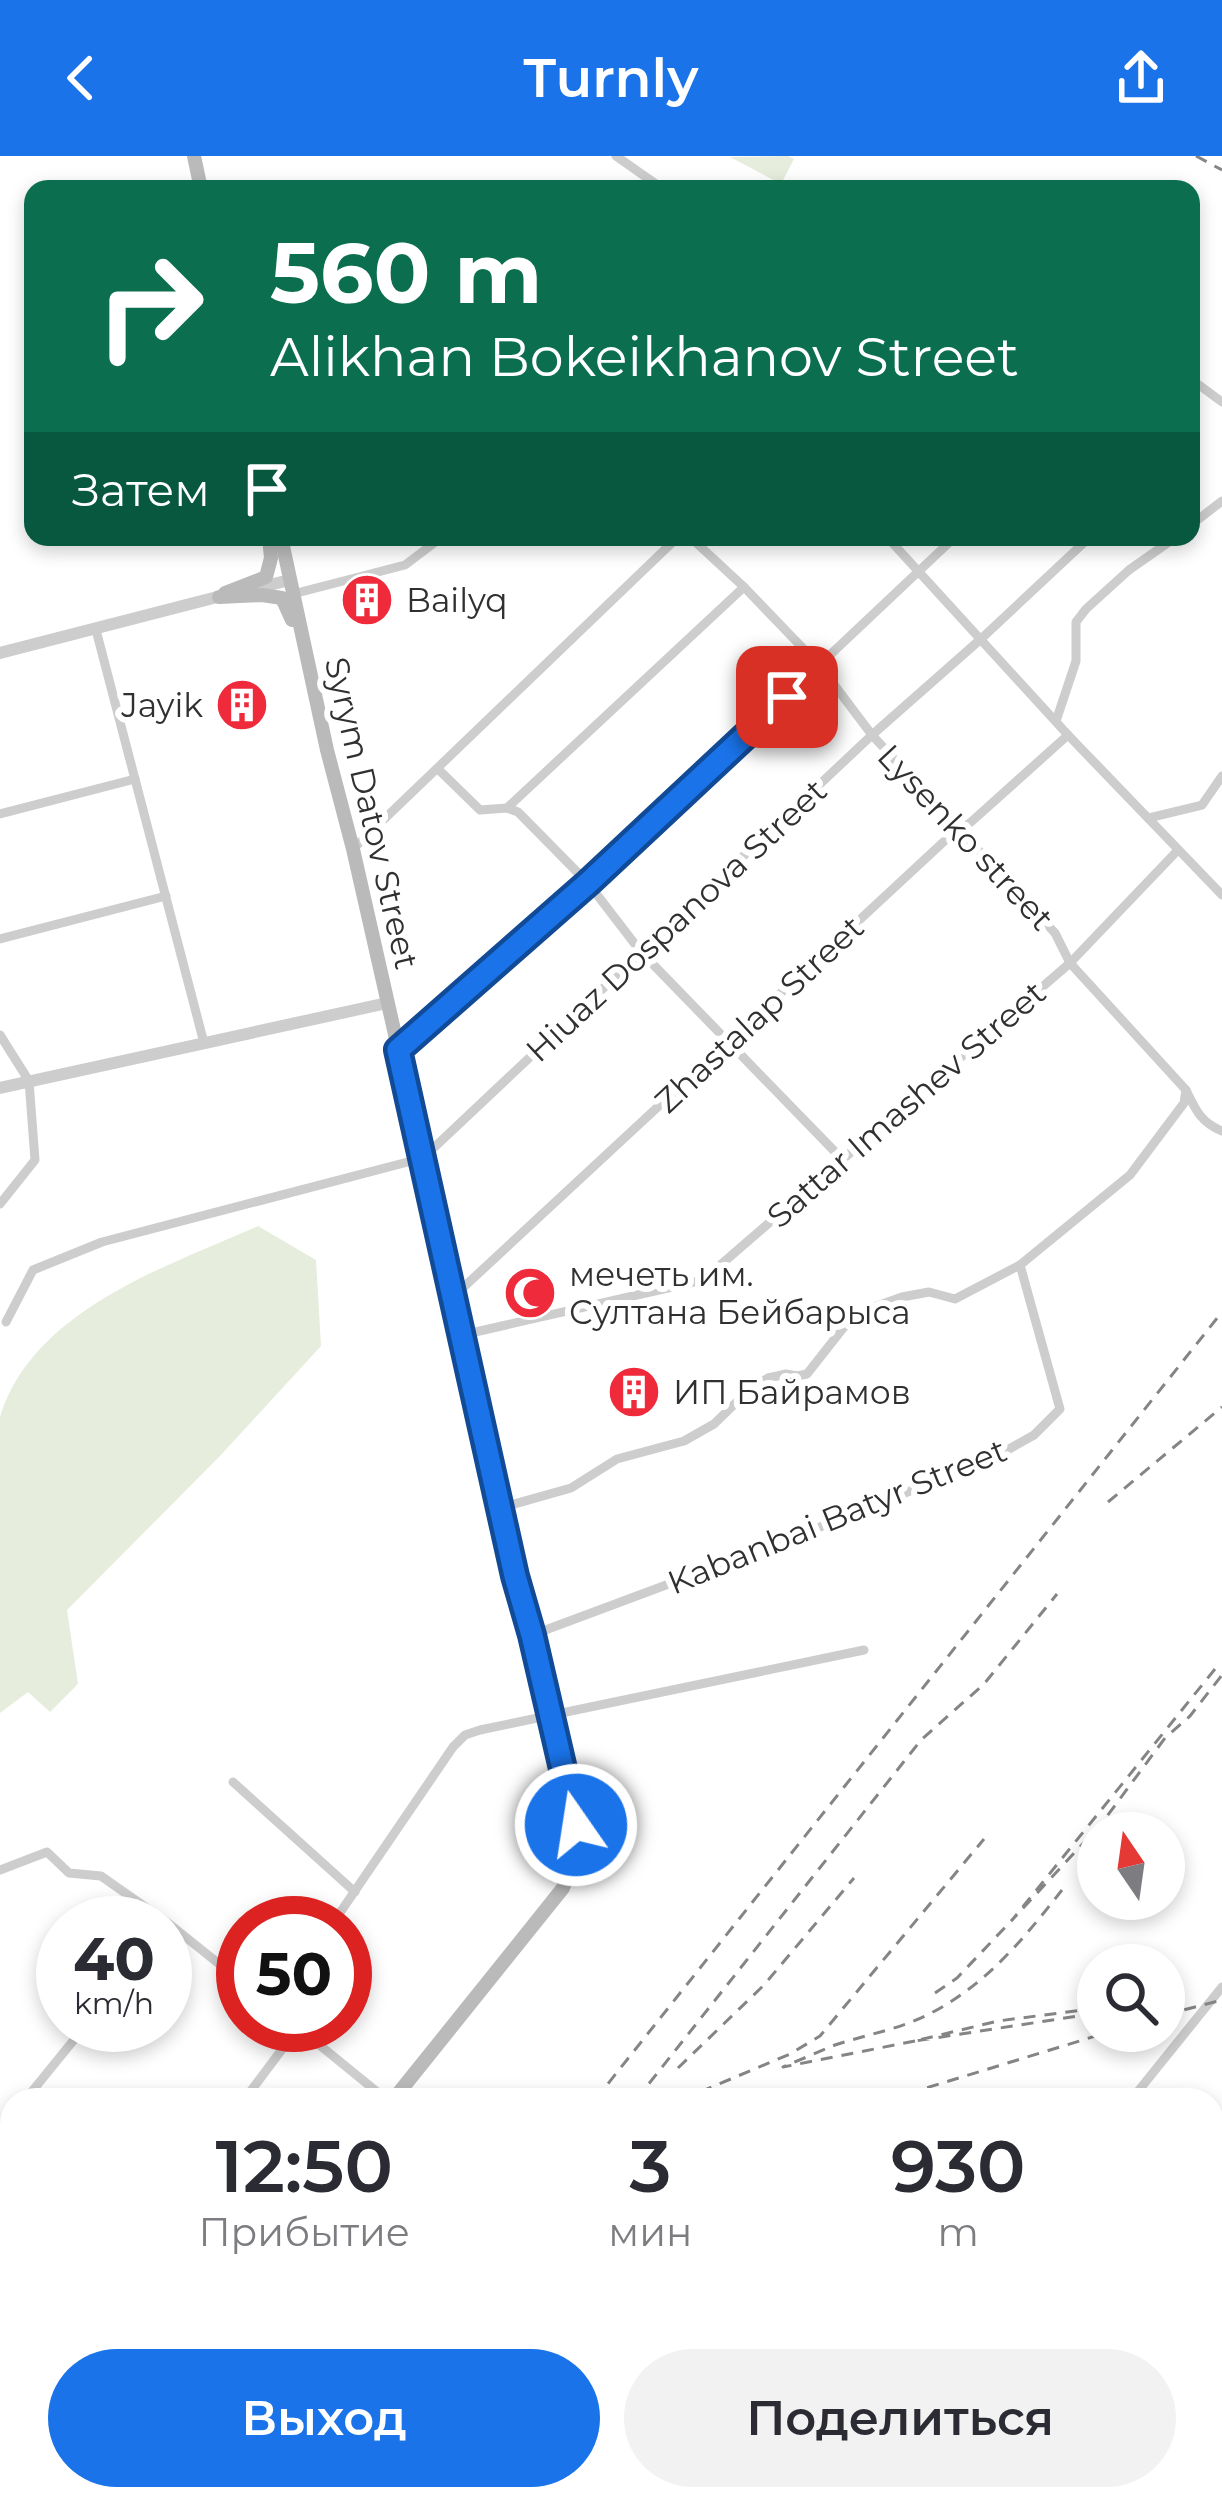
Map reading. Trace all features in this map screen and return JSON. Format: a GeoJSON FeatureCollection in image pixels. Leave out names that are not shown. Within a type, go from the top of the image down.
{"type":"FeatureCollection","features":[{"type":"Feature","properties":{"kind":"main road"},"geometry":{"type":"LineString","coordinates":[[219,597],[266,577],[270,546]]}},
{"type":"Feature","properties":{"kind":"main road","name":"Syrym Datov Street"},"geometry":{"type":"LineString","coordinates":[[283,546],[576,1825],[574,1862],[563,1888],[400,2088]]}},
{"type":"Feature","properties":{"kind":"main road"},"geometry":{"type":"LineString","coordinates":[[219,597],[281,598],[290,610],[296,643],[308,655]]}},
{"type":"Feature","properties":{"kind":"street"},"geometry":{"type":"LineString","coordinates":[[616,156],[650,180]]}},
{"type":"Feature","properties":{"kind":"street"},"geometry":{"type":"LineString","coordinates":[[0,653],[219,597],[405,565],[430,546]]}},
{"type":"Feature","properties":{"kind":"street"},"geometry":{"type":"LineString","coordinates":[[353,848],[669,546]]}},
{"type":"Feature","properties":{"kind":"street","name":"Lysenko street"},"geometry":{"type":"LineString","coordinates":[[699,546],[820,666],[872,735],[1055,933],[1070,963],[1186,1090]]}},
{"type":"Feature","properties":{"kind":"street"},"geometry":{"type":"LineString","coordinates":[[895,546],[1222,895]]}},
{"type":"Feature","properties":{"kind":"street"},"geometry":{"type":"LineString","coordinates":[[398,1050],[588,883],[945,546]]}},
{"type":"Feature","properties":{"kind":"street","name":"Hiuaz Dospanova Street"},"geometry":{"type":"LineString","coordinates":[[423,1158],[872,735],[1080,546]]}},
{"type":"Feature","properties":{"kind":"street"},"geometry":{"type":"LineString","coordinates":[[1056,721],[1076,661],[1076,622],[1129,570],[1163,546]]}},
{"type":"Feature","properties":{"kind":"street"},"geometry":{"type":"LineString","coordinates":[[507,808],[744,587]]}},
{"type":"Feature","properties":{"kind":"street"},"geometry":{"type":"LineString","coordinates":[[96,630],[204,1043]]}},
{"type":"Feature","properties":{"kind":"street","name":"Zhastalap Street"},"geometry":{"type":"LineString","coordinates":[[453,1297],[960,828],[1068,735]]}},
{"type":"Feature","properties":{"kind":"street"},"geometry":{"type":"LineString","coordinates":[[438,770],[480,810],[518,812],[588,883],[641,952],[842,1159]]}},
{"type":"Feature","properties":{"kind":"street"},"geometry":{"type":"LineString","coordinates":[[1148,818],[1202,805],[1222,776]]}},
{"type":"Feature","properties":{"kind":"street"},"geometry":{"type":"LineString","coordinates":[[0,814],[136,779]]}},
{"type":"Feature","properties":{"kind":"street","name":"Sattar Imashev Street"},"geometry":{"type":"LineString","coordinates":[[462,1335],[704,1280],[1070,963],[1178,850]]}},
{"type":"Feature","properties":{"kind":"street"},"geometry":{"type":"LineString","coordinates":[[0,938],[166,896]]}},
{"type":"Feature","properties":{"kind":"street"},"geometry":{"type":"LineString","coordinates":[[0,1088],[387,1003]]}},
{"type":"Feature","properties":{"kind":"street"},"geometry":{"type":"LineString","coordinates":[[0,1035],[29,1081],[34,1160],[0,1204]]}},
{"type":"Feature","properties":{"kind":"street"},"geometry":{"type":"LineString","coordinates":[[1186,1090],[1208,1126],[1222,1131]]}},
{"type":"Feature","properties":{"kind":"street"},"geometry":{"type":"LineString","coordinates":[[500,1508],[571,1488],[617,1459],[685,1441],[714,1424],[748,1390],[768,1378],[807,1374],[844,1327],[874,1307],[928,1292],[955,1299],[1020,1265],[1130,1175],[1160,1140],[1184,1103],[1186,1090]]}},
{"type":"Feature","properties":{"kind":"street"},"geometry":{"type":"LineString","coordinates":[[6,1322],[33,1270],[102,1242],[423,1158]]}},
{"type":"Feature","properties":{"kind":"street","name":"Kabanbai Batyr Street"},"geometry":{"type":"LineString","coordinates":[[532,1635],[800,1535],[995,1457],[1034,1435],[1060,1408],[1020,1265]]}},
{"type":"Feature","properties":{"kind":"street"},"geometry":{"type":"LineString","coordinates":[[353,1896],[465,1735],[864,1650]]}},
{"type":"Feature","properties":{"kind":"street"},"geometry":{"type":"LineString","coordinates":[[232,1782],[356,1892]]}},
{"type":"Feature","properties":{"kind":"street"},"geometry":{"type":"LineString","coordinates":[[0,1870],[47,1852],[69,1873],[101,1876],[128,1896]]}},
{"type":"Feature","properties":{"kind":"street"},"geometry":{"type":"LineString","coordinates":[[192,1944],[216,1962]]}},
{"type":"Feature","properties":{"kind":"street"},"geometry":{"type":"LineString","coordinates":[[1141,2088],[1222,1987]]}},
{"type":"Feature","properties":{"kind":"street"},"geometry":{"type":"LineString","coordinates":[[35,2088],[64,2052]]}},
{"type":"Feature","properties":{"kind":"street"},"geometry":{"type":"LineString","coordinates":[[252,2088],[278,2052]]}},
{"type":"Feature","properties":{"kind":"street"},"geometry":{"type":"LineString","coordinates":[[329,2052],[375,2088]]}},
{"type":"Feature","properties":{"kind":"green space"},"geometry":{"type":"Polygon","coordinates":[[[730,157],[794,159],[783,180],[773,180],[730,157]]]}},
{"type":"Feature","properties":{"kind":"green space"},"geometry":{"type":"Polygon","coordinates":[[[258,1226],[316,1260],[321,1346],[67,1610],[78,1684],[50,1712],[28,1692],[0,1713],[0,1417],[17,1380],[41,1348],[106,1297],[258,1226]]]}},
{"type":"Feature","properties":{"kind":"railway"},"geometry":{"type":"LineString","coordinates":[[1196,156],[1222,170]]}},
{"type":"Feature","properties":{"kind":"railway"},"geometry":{"type":"LineString","coordinates":[[605,2088],[1222,1312]]}},
{"type":"Feature","properties":{"kind":"railway"},"geometry":{"type":"LineString","coordinates":[[1108,1502],[1222,1407]]}},
{"type":"Feature","properties":{"kind":"railway"},"geometry":{"type":"LineString","coordinates":[[646,2088],[921,1740],[984,1684],[1057,1594]]}},
{"type":"Feature","properties":{"kind":"railway"},"geometry":{"type":"LineString","coordinates":[[1215,1669],[1013,1919],[1102,1823],[1165,1738],[1190,1716],[1222,1675]]}},
{"type":"Feature","properties":{"kind":"railway"},"geometry":{"type":"LineString","coordinates":[[709,2088],[820,2036],[984,1839]]}},
{"type":"Feature","properties":{"kind":"railway"},"geometry":{"type":"LineString","coordinates":[[678,2068],[764,1985],[854,1878]]}},
{"type":"Feature","properties":{"kind":"railway"},"geometry":{"type":"LineString","coordinates":[[915,2041],[783,2067],[835,2045],[909,2023],[953,2000],[1004,1958],[1062,1890]]}},
{"type":"Feature","properties":{"kind":"railway"},"geometry":{"type":"LineString","coordinates":[[935,1993],[957,1978],[1013,1919]]}},
{"type":"Feature","properties":{"kind":"railway"},"geometry":{"type":"LineString","coordinates":[[1185,2010],[1222,2000]]}},
{"type":"Feature","properties":{"kind":"railway"},"geometry":{"type":"LineString","coordinates":[[1077,2011],[998,2021],[915,2041],[1077,2016]]}},
{"type":"Feature","properties":{"kind":"railway"},"geometry":{"type":"LineString","coordinates":[[926,2088],[1077,2042]]}},
{"type":"Feature","properties":{"kind":"place","name":"Bailyq"},"geometry":{"type":"Point","coordinates":[367,600]}},
{"type":"Feature","properties":{"kind":"place","name":"Jayik"},"geometry":{"type":"Point","coordinates":[242,705]}},
{"type":"Feature","properties":{"kind":"place","name":"мечеть им. Султана Бейбарыса"},"geometry":{"type":"Point","coordinates":[530,1293]}},
{"type":"Feature","properties":{"kind":"place","name":"ИП Байрамов"},"geometry":{"type":"Point","coordinates":[634,1392]}},
{"type":"Feature","properties":{"kind":"route"},"geometry":{"type":"LineString","coordinates":[[576,1825],[515,1576],[398,1050],[588,883],[787,697]]}}]}
